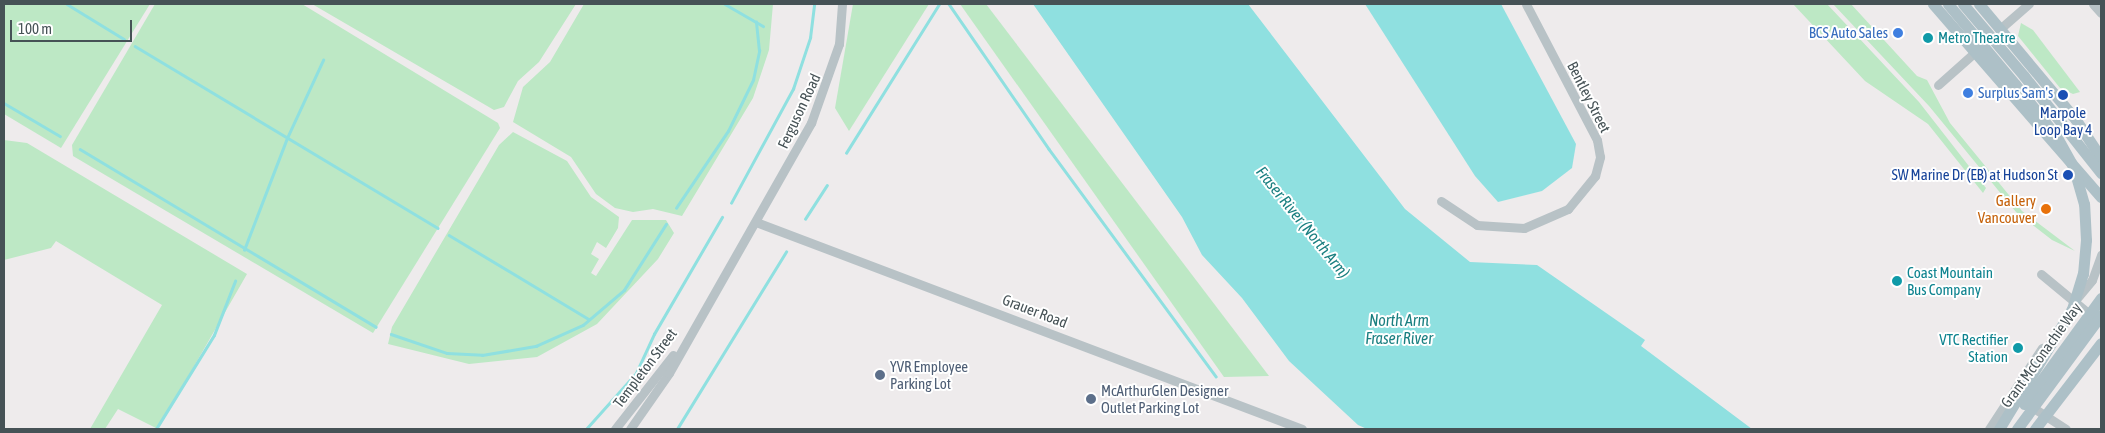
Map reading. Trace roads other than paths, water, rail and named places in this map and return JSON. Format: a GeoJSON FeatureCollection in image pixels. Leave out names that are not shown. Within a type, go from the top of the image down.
{"type":"FeatureCollection","features":[{"type":"Feature","properties":{"kind":"main road"},"geometry":{"type":"LineString","coordinates":[[1932,4],[2050,142],[2101,197]]}},
{"type":"Feature","properties":{"kind":"main road"},"geometry":{"type":"LineString","coordinates":[[1948,4],[2019,80],[2101,173]]}},
{"type":"Feature","properties":{"kind":"main road"},"geometry":{"type":"LineString","coordinates":[[1963,4],[2019,80],[2056,136],[2074,168],[2084,204],[2086,240],[2083,274],[2072,309],[1999,429]]}},
{"type":"Feature","properties":{"kind":"main road"},"geometry":{"type":"LineString","coordinates":[[1979,4],[2076,120],[2101,158]]}},
{"type":"Feature","properties":{"kind":"main road","name":"Grant McConachie Way"},"geometry":{"type":"LineString","coordinates":[[2005,429],[2101,298]]}},
{"type":"Feature","properties":{"kind":"main road","name":"Grant McConachie Way"},"geometry":{"type":"LineString","coordinates":[[2018,429],[2101,315]]}},
{"type":"Feature","properties":{"kind":"main road"},"geometry":{"type":"LineString","coordinates":[[2035,429],[2101,343]]}},
{"type":"Feature","properties":{"kind":"street","name":"Ferguson Road"},"geometry":{"type":"LineString","coordinates":[[756,222],[827,88],[839,44],[842,4]]}},
{"type":"Feature","properties":{"kind":"street","name":"Bentley Street"},"geometry":{"type":"LineString","coordinates":[[1441,202],[1477,224],[1524,228],[1564,213],[1584,195],[1596,176],[1600,157],[1597,140],[1526,4]]}},
{"type":"Feature","properties":{"kind":"street"},"geometry":{"type":"LineString","coordinates":[[2001,28],[2029,4]]}},
{"type":"Feature","properties":{"kind":"street"},"geometry":{"type":"LineString","coordinates":[[2093,4],[2101,12]]}},
{"type":"Feature","properties":{"kind":"street"},"geometry":{"type":"LineString","coordinates":[[1938,84],[1974,54]]}},
{"type":"Feature","properties":{"kind":"street"},"geometry":{"type":"LineString","coordinates":[[2050,142],[2076,120]]}},
{"type":"Feature","properties":{"kind":"street","name":"Templeton Street"},"geometry":{"type":"LineString","coordinates":[[630,429],[650,405],[696,322],[756,222]]}},
{"type":"Feature","properties":{"kind":"street","name":"Grauer Road"},"geometry":{"type":"LineString","coordinates":[[756,222],[1302,429]]}},
{"type":"Feature","properties":{"kind":"street"},"geometry":{"type":"LineString","coordinates":[[1989,429],[2092,280],[2101,255]]}},
{"type":"Feature","properties":{"kind":"street"},"geometry":{"type":"LineString","coordinates":[[2041,274],[2101,324]]}},
{"type":"Feature","properties":{"kind":"street","name":"Templeton Street"},"geometry":{"type":"LineString","coordinates":[[615,429],[696,322]]}},
{"type":"Feature","properties":{"kind":"street"},"geometry":{"type":"LineString","coordinates":[[2013,393],[2066,429]]}},
{"type":"Feature","properties":{"kind":"water","name":"North Arm Fraser River"},"geometry":{"type":"Polygon","coordinates":[[[1033,4],[1248,4],[1405,209],[1470,262],[1537,265],[1645,340],[1641,346],[1752,429],[1367,429],[1358,425],[1289,361],[1242,298],[1202,255],[1182,217],[1033,4]]]}},
{"type":"Feature","properties":{"kind":"water"},"geometry":{"type":"Polygon","coordinates":[[[1365,4],[1501,4],[1576,144],[1572,168],[1542,191],[1498,202],[1475,176],[1365,4]]]}},
{"type":"Feature","properties":{"kind":"waterway"},"geometry":{"type":"LineString","coordinates":[[67,4],[124,39]]}},
{"type":"Feature","properties":{"kind":"waterway"},"geometry":{"type":"LineString","coordinates":[[725,4],[763,26]]}},
{"type":"Feature","properties":{"kind":"waterway"},"geometry":{"type":"LineString","coordinates":[[731,203],[793,89],[810,38],[814,4]]}},
{"type":"Feature","properties":{"kind":"waterway"},"geometry":{"type":"LineString","coordinates":[[846,153],[939,4]]}},
{"type":"Feature","properties":{"kind":"waterway"},"geometry":{"type":"LineString","coordinates":[[949,4],[1049,149],[1216,376]]}},
{"type":"Feature","properties":{"kind":"waterway"},"geometry":{"type":"LineString","coordinates":[[676,208],[728,131],[753,80],[759,51],[756,22]]}},
{"type":"Feature","properties":{"kind":"waterway"},"geometry":{"type":"LineString","coordinates":[[135,46],[438,228]]}},
{"type":"Feature","properties":{"kind":"waterway"},"geometry":{"type":"LineString","coordinates":[[244,250],[287,138],[323,60]]}},
{"type":"Feature","properties":{"kind":"waterway"},"geometry":{"type":"LineString","coordinates":[[4,103],[60,136]]}},
{"type":"Feature","properties":{"kind":"waterway"},"geometry":{"type":"LineString","coordinates":[[80,149],[376,327]]}},
{"type":"Feature","properties":{"kind":"waterway"},"geometry":{"type":"LineString","coordinates":[[805,219],[827,185]]}},
{"type":"Feature","properties":{"kind":"waterway"},"geometry":{"type":"LineString","coordinates":[[586,429],[636,373],[654,334],[722,217]]}},
{"type":"Feature","properties":{"kind":"waterway"},"geometry":{"type":"LineString","coordinates":[[391,334],[447,353],[482,355],[536,346],[583,325],[624,290],[666,224]]}},
{"type":"Feature","properties":{"kind":"waterway"},"geometry":{"type":"LineString","coordinates":[[449,235],[589,319]]}},
{"type":"Feature","properties":{"kind":"waterway"},"geometry":{"type":"LineString","coordinates":[[677,429],[786,252]]}},
{"type":"Feature","properties":{"kind":"waterway"},"geometry":{"type":"LineString","coordinates":[[156,429],[214,335],[235,281]]}},
{"type":"Feature","properties":{"kind":"place","name":"BCS Auto Sales"},"geometry":{"type":"Point","coordinates":[1898,33]}},
{"type":"Feature","properties":{"kind":"place","name":"Metro Theatre"},"geometry":{"type":"Point","coordinates":[1928,38]}},
{"type":"Feature","properties":{"kind":"place","name":"Surplus Sam's"},"geometry":{"type":"Point","coordinates":[1968,93]}},
{"type":"Feature","properties":{"kind":"place","name":"Marpole Loop Bay 4"},"geometry":{"type":"Point","coordinates":[2063,95]}},
{"type":"Feature","properties":{"kind":"place","name":"SW Marine Dr (EB) at Hudson St"},"geometry":{"type":"Point","coordinates":[2068,175]}},
{"type":"Feature","properties":{"kind":"place","name":"Gallery Vancouver"},"geometry":{"type":"Point","coordinates":[2046,209]}},
{"type":"Feature","properties":{"kind":"place","name":"Coast Mountain Bus Company"},"geometry":{"type":"Point","coordinates":[1897,281]}},
{"type":"Feature","properties":{"kind":"place","name":"VTC Rectifier Station"},"geometry":{"type":"Point","coordinates":[2018,348]}},
{"type":"Feature","properties":{"kind":"place","name":"YVR Employee Parking Lot"},"geometry":{"type":"Point","coordinates":[880,375]}},
{"type":"Feature","properties":{"kind":"place","name":"McArthurGlen Designer Outlet Parking Lot"},"geometry":{"type":"Point","coordinates":[1091,399]}},
{"type":"Feature","properties":{"kind":"water label","name":"Fraser River (North Arm)"},"geometry":{"type":"Point","coordinates":[1303,222]}}]}
